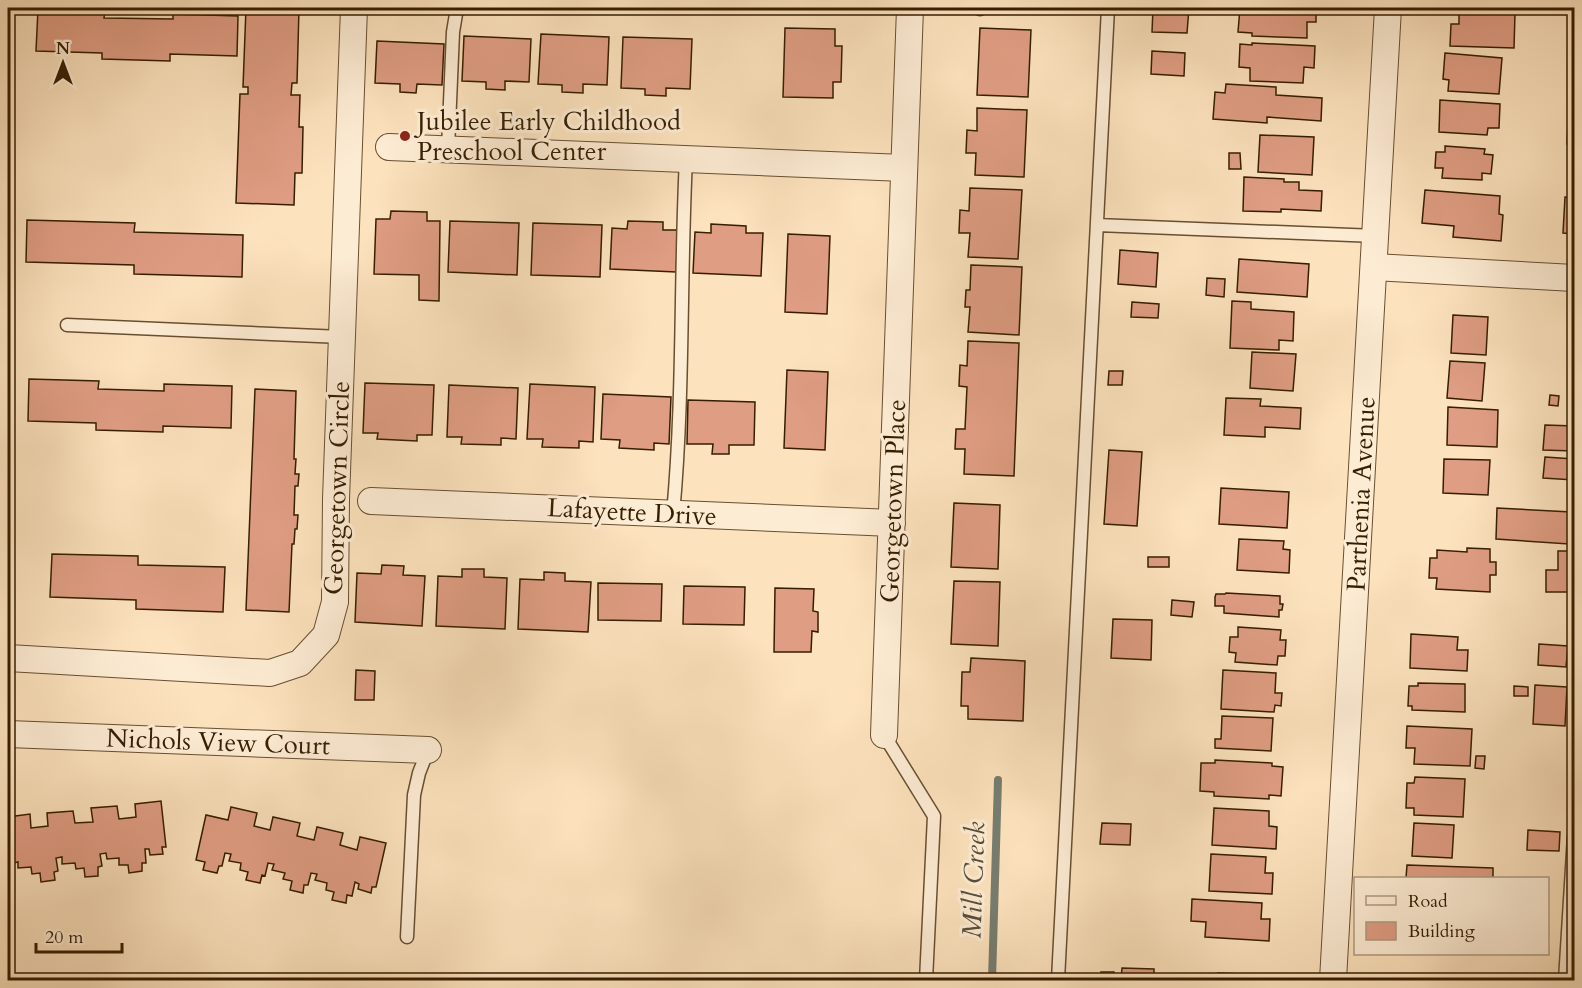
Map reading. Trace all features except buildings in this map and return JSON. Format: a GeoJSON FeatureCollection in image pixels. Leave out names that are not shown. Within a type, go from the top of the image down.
{"type":"FeatureCollection","features":[{"type":"Feature","properties":{"kind":"street","name":"Georgetown Circle"},"geometry":{"type":"LineString","coordinates":[[8,658],[270,674],[300,663],[326,635],[335,602],[336,499],[354,8]]}},
{"type":"Feature","properties":{"kind":"street","name":"Georgetown Place"},"geometry":{"type":"LineString","coordinates":[[884,735],[910,8]]}},
{"type":"Feature","properties":{"kind":"street","name":"Parthenia Avenue"},"geometry":{"type":"LineString","coordinates":[[1334,981],[1388,8]]}},
{"type":"Feature","properties":{"kind":"street"},"geometry":{"type":"LineString","coordinates":[[389,147],[904,168]]}},
{"type":"Feature","properties":{"kind":"street"},"geometry":{"type":"LineString","coordinates":[[1374,267],[1575,278]]}},
{"type":"Feature","properties":{"kind":"street","name":"Lafayette Drive"},"geometry":{"type":"LineString","coordinates":[[371,501],[892,524]]}},
{"type":"Feature","properties":{"kind":"street","name":"Nichols View Court"},"geometry":{"type":"LineString","coordinates":[[8,734],[428,750]]}},
{"type":"Feature","properties":{"kind":"lane"},"geometry":{"type":"LineString","coordinates":[[448,149],[453,32],[457,8]]}},
{"type":"Feature","properties":{"kind":"lane"},"geometry":{"type":"LineString","coordinates":[[1058,981],[1108,8]]}},
{"type":"Feature","properties":{"kind":"lane"},"geometry":{"type":"LineString","coordinates":[[673,514],[677,476],[681,372],[686,159]]}},
{"type":"Feature","properties":{"kind":"lane"},"geometry":{"type":"LineString","coordinates":[[1097,225],[1376,236]]}},
{"type":"Feature","properties":{"kind":"lane"},"geometry":{"type":"LineString","coordinates":[[67,325],[342,337]]}},
{"type":"Feature","properties":{"kind":"lane","name":"Georgetown Place"},"geometry":{"type":"LineString","coordinates":[[884,735],[934,816],[926,981]]}},
{"type":"Feature","properties":{"kind":"lane"},"geometry":{"type":"LineString","coordinates":[[407,937],[414,795],[428,750]]}},
{"type":"Feature","properties":{"kind":"lane"},"geometry":{"type":"LineString","coordinates":[[1565,981],[1575,836]]}},
{"type":"Feature","properties":{"kind":"waterway","name":"Mill Creek"},"geometry":{"type":"LineString","coordinates":[[992,980],[998,780]]}},
{"type":"Feature","properties":{"kind":"place","name":"Jubilee Early Childhood Preschool Center"},"geometry":{"type":"Point","coordinates":[405,136]}}]}
